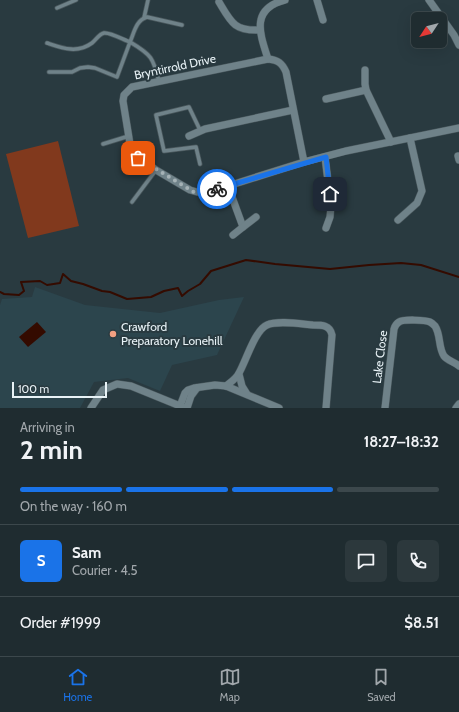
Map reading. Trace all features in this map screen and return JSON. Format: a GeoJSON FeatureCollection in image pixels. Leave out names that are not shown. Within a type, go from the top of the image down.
{"type":"FeatureCollection","features":[{"type":"Feature","properties":{"kind":"street"},"geometry":{"type":"LineString","coordinates":[[284,0],[276,1],[265,11],[262,16],[259,30],[268,59],[280,62],[286,72],[304,162]]}},
{"type":"Feature","properties":{"kind":"street"},"geometry":{"type":"LineString","coordinates":[[317,0],[323,20]]}},
{"type":"Feature","properties":{"kind":"street"},"geometry":{"type":"LineString","coordinates":[[429,0],[454,35],[459,45]]}},
{"type":"Feature","properties":{"kind":"street"},"geometry":{"type":"LineString","coordinates":[[220,2],[234,25],[248,30],[259,30]]}},
{"type":"Feature","properties":{"kind":"street","name":"Bryntirrold Drive"},"geometry":{"type":"LineString","coordinates":[[268,59],[132,87],[124,96],[123,101],[132,150],[156,170],[194,192],[205,192],[304,162],[459,128]]}},
{"type":"Feature","properties":{"kind":"street"},"geometry":{"type":"LineString","coordinates":[[364,70],[366,90],[391,142]]}},
{"type":"Feature","properties":{"kind":"street"},"geometry":{"type":"LineString","coordinates":[[326,99],[366,90]]}},
{"type":"Feature","properties":{"kind":"street"},"geometry":{"type":"LineString","coordinates":[[189,136],[200,130],[293,110]]}},
{"type":"Feature","properties":{"kind":"street"},"geometry":{"type":"LineString","coordinates":[[398,220],[417,203],[422,191],[410,138]]}},
{"type":"Feature","properties":{"kind":"street"},"geometry":{"type":"LineString","coordinates":[[326,157],[331,206],[330,217],[326,228]]}},
{"type":"Feature","properties":{"kind":"street"},"geometry":{"type":"LineString","coordinates":[[228,186],[243,227]]}},
{"type":"Feature","properties":{"kind":"street"},"geometry":{"type":"LineString","coordinates":[[233,235],[256,217]]}},
{"type":"Feature","properties":{"kind":"street","name":"Lake Close"},"geometry":{"type":"LineString","coordinates":[[386,408],[394,329],[398,322],[429,322],[435,327],[443,354],[448,359],[458,364]]}},
{"type":"Feature","properties":{"kind":"street"},"geometry":{"type":"LineString","coordinates":[[226,386],[239,374],[259,333],[265,326],[286,323],[326,326],[331,331],[332,335],[326,408]]}},
{"type":"Feature","properties":{"kind":"street"},"geometry":{"type":"LineString","coordinates":[[239,374],[242,386],[247,394]]}},
{"type":"Feature","properties":{"kind":"street"},"geometry":{"type":"LineString","coordinates":[[91,408],[103,390],[117,384],[130,386],[184,407],[186,392],[197,388],[215,385],[226,386],[279,408]]}},
{"type":"Feature","properties":{"kind":"street"},"geometry":{"type":"LineString","coordinates":[[456,408],[459,404]]}},
{"type":"Feature","properties":{"kind":"lane"},"geometry":{"type":"LineString","coordinates":[[57,8],[76,0]]}},
{"type":"Feature","properties":{"kind":"lane"},"geometry":{"type":"LineString","coordinates":[[49,72],[72,72],[80,68],[88,67],[117,76],[138,24],[144,18],[148,0]]}},
{"type":"Feature","properties":{"kind":"lane"},"geometry":{"type":"LineString","coordinates":[[144,18],[147,17],[182,25]]}},
{"type":"Feature","properties":{"kind":"lane"},"geometry":{"type":"LineString","coordinates":[[47,43],[74,50],[88,46],[101,35],[106,33],[130,42],[151,57],[155,64],[160,81]]}},
{"type":"Feature","properties":{"kind":"lane"},"geometry":{"type":"LineString","coordinates":[[200,130],[189,107],[156,115],[164,151],[196,147],[200,164]]}},
{"type":"Feature","properties":{"kind":"lane"},"geometry":{"type":"LineString","coordinates":[[103,144],[129,136]]}},
{"type":"Feature","properties":{"kind":"lane"},"geometry":{"type":"LineString","coordinates":[[132,202],[156,170]]}},
{"type":"Feature","properties":{"kind":"shaded area"},"geometry":{"type":"Polygon","coordinates":[[[58,141],[79,226],[28,238],[6,154],[58,141]]]}},
{"type":"Feature","properties":{"kind":"shaded area","name":"Crawford Preparatory Lonehill"},"geometry":{"type":"Polygon","coordinates":[[[35,287],[85,305],[160,313],[219,300],[244,297],[217,355],[172,365],[160,391],[128,378],[94,382],[80,408],[0,408],[0,305],[2,299],[32,297],[35,287]]]}},
{"type":"Feature","properties":{"kind":"shaded area"},"geometry":{"type":"Polygon","coordinates":[[[37,322],[46,332],[28,347],[19,337],[37,322]]]}},
{"type":"Feature","properties":{"kind":"waterway"},"geometry":{"type":"LineString","coordinates":[[0,292],[4,294],[19,295],[24,291],[21,282],[40,281],[47,285],[60,283],[63,274],[71,281],[102,291],[110,292],[127,299],[151,297],[164,291],[178,288],[182,296],[200,284],[211,271],[246,260],[330,269],[401,263],[421,265],[459,277]]}},
{"type":"Feature","properties":{"kind":"way so far"},"geometry":{"type":"LineString","coordinates":[[138,158],[194,192],[205,192],[217,189]]}},
{"type":"Feature","properties":{"kind":"place","name":"Crawford Preparatory Lonehill"},"geometry":{"type":"Point","coordinates":[113,334]}},
{"type":"Feature","properties":{"kind":"route"},"geometry":{"type":"LineString","coordinates":[[217,189],[304,162],[326,157],[330,194]]}}]}
